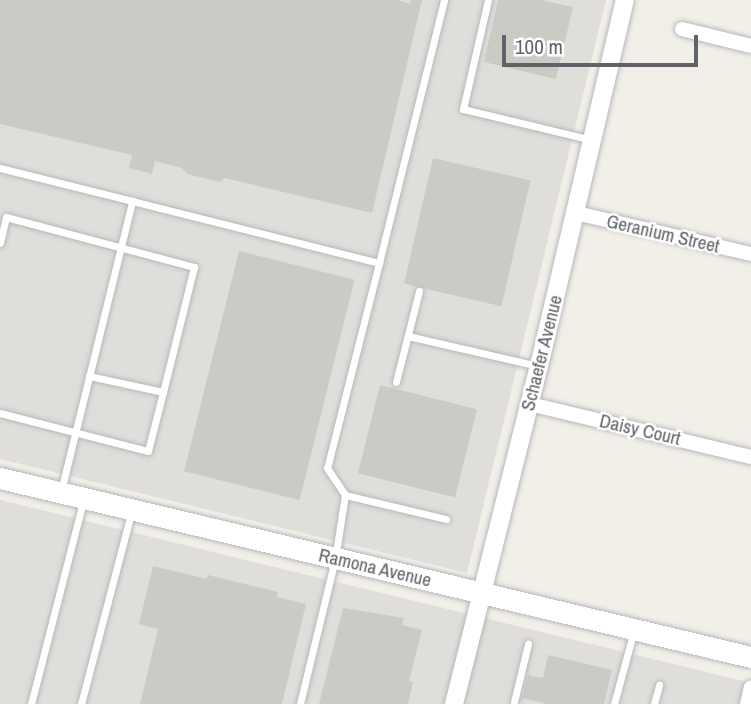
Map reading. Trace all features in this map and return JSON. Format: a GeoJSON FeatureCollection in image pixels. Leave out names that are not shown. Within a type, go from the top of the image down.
{"type":"FeatureCollection","features":[{"type":"Feature","properties":{"kind":"main road","name":"Ramona Avenue"},"geometry":{"type":"LineString","coordinates":[[0,478],[751,657]]}},
{"type":"Feature","properties":{"kind":"street","name":"Schaefer Avenue"},"geometry":{"type":"LineString","coordinates":[[454,704],[530,404],[625,0]]}},
{"type":"Feature","properties":{"kind":"street"},"geometry":{"type":"LineString","coordinates":[[682,29],[751,46]]}},
{"type":"Feature","properties":{"kind":"street","name":"Geranium Street"},"geometry":{"type":"LineString","coordinates":[[576,213],[751,254]]}},
{"type":"Feature","properties":{"kind":"street","name":"Daisy Court"},"geometry":{"type":"LineString","coordinates":[[530,404],[751,457]]}},
{"type":"Feature","properties":{"kind":"street"},"geometry":{"type":"LineString","coordinates":[[747,704],[751,687]]}},
{"type":"Feature","properties":{"kind":"lane"},"geometry":{"type":"LineString","coordinates":[[300,704],[335,559],[345,495],[327,468],[444,0]]}},
{"type":"Feature","properties":{"kind":"lane"},"geometry":{"type":"LineString","coordinates":[[488,0],[463,109],[593,140]]}},
{"type":"Feature","properties":{"kind":"lane"},"geometry":{"type":"LineString","coordinates":[[0,168],[379,263]]}},
{"type":"Feature","properties":{"kind":"lane"},"geometry":{"type":"LineString","coordinates":[[61,492],[132,201]]}},
{"type":"Feature","properties":{"kind":"lane"},"geometry":{"type":"LineString","coordinates":[[0,243],[6,216],[194,267],[148,451],[0,413]]}},
{"type":"Feature","properties":{"kind":"lane"},"geometry":{"type":"LineString","coordinates":[[396,382],[419,291]]}},
{"type":"Feature","properties":{"kind":"lane"},"geometry":{"type":"LineString","coordinates":[[408,336],[539,366]]}},
{"type":"Feature","properties":{"kind":"lane"},"geometry":{"type":"LineString","coordinates":[[89,376],[163,392]]}},
{"type":"Feature","properties":{"kind":"lane"},"geometry":{"type":"LineString","coordinates":[[345,495],[446,519]]}},
{"type":"Feature","properties":{"kind":"lane"},"geometry":{"type":"LineString","coordinates":[[31,704],[84,498]]}},
{"type":"Feature","properties":{"kind":"lane"},"geometry":{"type":"LineString","coordinates":[[81,704],[132,509]]}},
{"type":"Feature","properties":{"kind":"lane"},"geometry":{"type":"LineString","coordinates":[[614,704],[634,630]]}},
{"type":"Feature","properties":{"kind":"lane"},"geometry":{"type":"LineString","coordinates":[[523,704],[513,703],[528,644]]}},
{"type":"Feature","properties":{"kind":"lane"},"geometry":{"type":"LineString","coordinates":[[654,704],[659,685]]}},
{"type":"Feature","properties":{"kind":"shaded area"},"geometry":{"type":"Polygon","coordinates":[[[0,0],[606,0],[467,573],[0,459],[0,0]]]}},
{"type":"Feature","properties":{"kind":"shaded area"},"geometry":{"type":"Polygon","coordinates":[[[0,500],[751,683],[751,704],[0,704],[0,500]]]}},
{"type":"Feature","properties":{"kind":"building"},"geometry":{"type":"Polygon","coordinates":[[[0,0],[397,0],[410,4],[411,0],[422,0],[372,213],[225,178],[220,182],[187,174],[182,168],[155,161],[152,174],[129,168],[132,155],[0,124],[0,0]]]}},
{"type":"Feature","properties":{"kind":"building"},"geometry":{"type":"Polygon","coordinates":[[[498,0],[541,0],[573,7],[556,79],[484,62],[498,0]]]}},
{"type":"Feature","properties":{"kind":"building"},"geometry":{"type":"Polygon","coordinates":[[[433,158],[530,180],[501,306],[404,284],[433,158]]]}},
{"type":"Feature","properties":{"kind":"building"},"geometry":{"type":"Polygon","coordinates":[[[239,251],[354,280],[300,500],[184,471],[239,251]]]}},
{"type":"Feature","properties":{"kind":"building"},"geometry":{"type":"Polygon","coordinates":[[[380,385],[477,409],[455,497],[358,473],[380,385]]]}},
{"type":"Feature","properties":{"kind":"building"},"geometry":{"type":"Polygon","coordinates":[[[153,566],[207,579],[208,575],[278,592],[277,597],[306,604],[282,704],[140,704],[158,629],[139,624],[153,566]]]}},
{"type":"Feature","properties":{"kind":"building"},"geometry":{"type":"Polygon","coordinates":[[[343,608],[404,618],[402,625],[422,630],[409,681],[413,682],[408,704],[319,704],[343,608]]]}},
{"type":"Feature","properties":{"kind":"building"},"geometry":{"type":"Polygon","coordinates":[[[548,655],[612,670],[604,704],[547,704],[522,698],[528,675],[543,678],[548,655]]]}}]}
